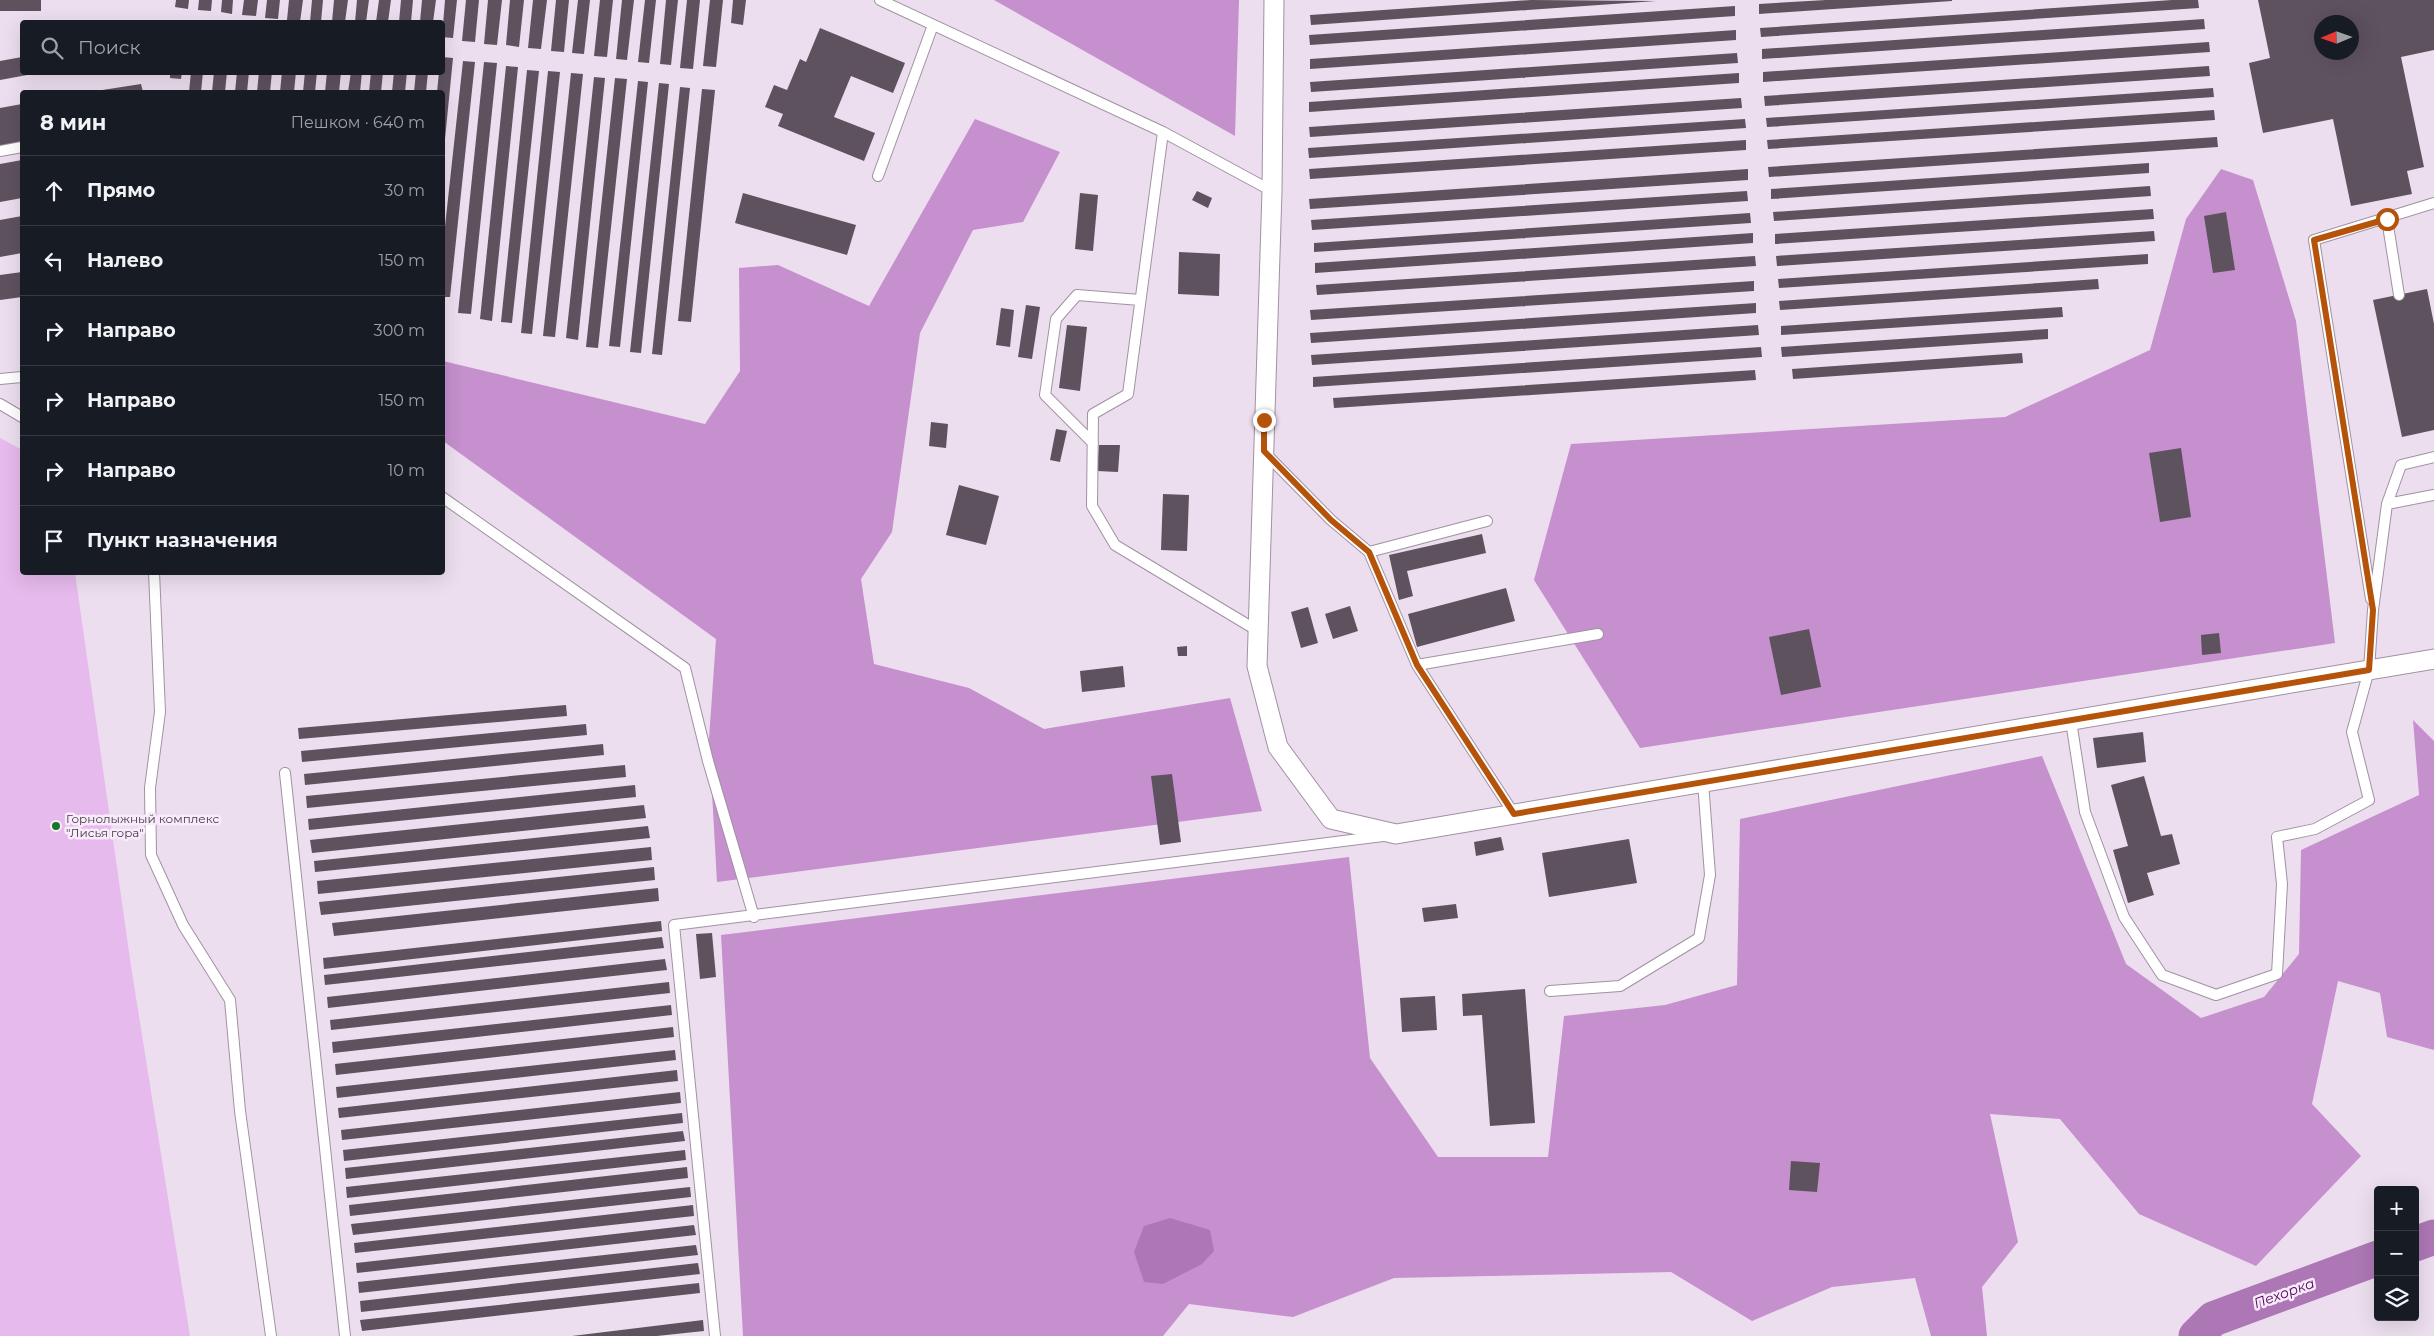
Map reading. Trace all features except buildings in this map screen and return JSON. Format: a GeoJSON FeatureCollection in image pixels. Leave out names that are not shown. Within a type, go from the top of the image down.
{"type":"FeatureCollection","features":[{"type":"Feature","properties":{"kind":"street"},"geometry":{"type":"LineString","coordinates":[[1274,0],[1272,191],[1257,666],[1278,747],[1331,818],[1396,834],[2434,659]]}},
{"type":"Feature","properties":{"kind":"lane"},"geometry":{"type":"LineString","coordinates":[[880,0],[1163,132],[1272,191]]}},
{"type":"Feature","properties":{"kind":"lane"},"geometry":{"type":"LineString","coordinates":[[878,176],[933,25]]}},
{"type":"Feature","properties":{"kind":"lane"},"geometry":{"type":"LineString","coordinates":[[1163,132],[1128,394],[1093,414],[1092,506],[1115,545],[1258,631]]}},
{"type":"Feature","properties":{"kind":"lane"},"geometry":{"type":"LineString","coordinates":[[0,151],[20,146]]}},
{"type":"Feature","properties":{"kind":"lane"},"geometry":{"type":"LineString","coordinates":[[2373,610],[2314,240],[2434,203]]}},
{"type":"Feature","properties":{"kind":"lane"},"geometry":{"type":"LineString","coordinates":[[2387,219],[2399,295]]}},
{"type":"Feature","properties":{"kind":"lane"},"geometry":{"type":"LineString","coordinates":[[1093,443],[1045,394],[1056,319],[1078,294],[1140,300]]}},
{"type":"Feature","properties":{"kind":"lane"},"geometry":{"type":"LineString","coordinates":[[0,379],[20,377]]}},
{"type":"Feature","properties":{"kind":"lane"},"geometry":{"type":"LineString","coordinates":[[0,404],[20,416]]}},
{"type":"Feature","properties":{"kind":"lane"},"geometry":{"type":"LineString","coordinates":[[1264,451],[1331,520],[1369,552],[1417,665],[1514,814]]}},
{"type":"Feature","properties":{"kind":"lane"},"geometry":{"type":"LineString","coordinates":[[2071,721],[2085,812],[2124,917],[2162,976],[2216,996],[2277,974],[2282,884],[2277,837],[2315,829],[2369,800],[2352,732],[2369,670],[2373,610],[2388,504],[2401,466],[2434,457]]}},
{"type":"Feature","properties":{"kind":"lane"},"geometry":{"type":"LineString","coordinates":[[2388,504],[2434,495]]}},
{"type":"Feature","properties":{"kind":"lane"},"geometry":{"type":"LineString","coordinates":[[445,499],[686,668],[708,761],[754,917]]}},
{"type":"Feature","properties":{"kind":"lane"},"geometry":{"type":"LineString","coordinates":[[1369,552],[1487,521]]}},
{"type":"Feature","properties":{"kind":"lane"},"geometry":{"type":"LineString","coordinates":[[154,575],[160,712],[150,788],[151,855],[183,925],[230,1000],[240,1111],[271,1336]]}},
{"type":"Feature","properties":{"kind":"lane"},"geometry":{"type":"LineString","coordinates":[[1417,665],[1598,634]]}},
{"type":"Feature","properties":{"kind":"lane"},"geometry":{"type":"LineString","coordinates":[[285,774],[345,1336]]}},
{"type":"Feature","properties":{"kind":"lane"},"geometry":{"type":"LineString","coordinates":[[1550,991],[1620,986],[1699,938],[1710,875],[1703,782]]}},
{"type":"Feature","properties":{"kind":"lane"},"geometry":{"type":"LineString","coordinates":[[715,1336],[674,925],[754,917],[1396,834]]}},
{"type":"Feature","properties":{"kind":"shaded area"},"geometry":{"type":"Polygon","coordinates":[[[994,0],[1239,0],[1235,136],[994,0]]]}},
{"type":"Feature","properties":{"kind":"shaded area"},"geometry":{"type":"Polygon","coordinates":[[[975,119],[1060,152],[1023,222],[973,230],[920,333],[892,532],[861,579],[874,664],[969,688],[1044,729],[1230,698],[1262,811],[717,882],[709,739],[716,639],[445,442],[445,361],[705,424],[740,371],[739,268],[778,265],[869,306],[975,119]]]}},
{"type":"Feature","properties":{"kind":"shaded area"},"geometry":{"type":"Polygon","coordinates":[[[2221,169],[2253,180],[2296,321],[2335,643],[1640,748],[1534,580],[1571,444],[2005,417],[2150,350],[2186,219],[2221,169]]]}},
{"type":"Feature","properties":{"kind":"shaded area","name":"Горнолыжный комплекс \"Лисья гора\""},"geometry":{"type":"Polygon","coordinates":[[[0,438],[20,449],[20,575],[75,575],[131,966],[190,1336],[0,1336],[0,438]]]}},
{"type":"Feature","properties":{"kind":"shaded area"},"geometry":{"type":"Polygon","coordinates":[[[2413,720],[2434,741],[2434,1050],[2387,1037],[2380,993],[2338,981],[2312,1104],[2361,1156],[2256,1266],[2139,1214],[2060,1119],[1990,1114],[2018,1242],[1982,1287],[1987,1336],[1931,1336],[1915,1278],[1832,1287],[1752,1321],[1671,1272],[1394,1278],[1293,1317],[1189,1304],[1163,1336],[743,1336],[721,935],[1349,857],[1370,1058],[1438,1157],[1548,1157],[1564,1016],[1665,1005],[1737,985],[1740,819],[2042,756],[2126,964],[2201,1018],[2264,997],[2299,954],[2301,850],[2419,795],[2413,720]]]}},
{"type":"Feature","properties":{"kind":"shaded area"},"geometry":{"type":"Polygon","coordinates":[[[1170,1218],[1210,1230],[1214,1251],[1202,1264],[1163,1284],[1144,1282],[1134,1252],[1144,1226],[1170,1218]]]}},
{"type":"Feature","properties":{"kind":"waterway","name":"Пехорка"},"geometry":{"type":"LineString","coordinates":[[2419,1243],[2434,1237]]}},
{"type":"Feature","properties":{"kind":"waterway","name":"Пехорка"},"geometry":{"type":"LineString","coordinates":[[2196,1336],[2213,1319],[2374,1259]]}},
{"type":"Feature","properties":{"kind":"place","name":"Горнолыжный комплекс \"Лисья гора\""},"geometry":{"type":"Point","coordinates":[56,826]}},
{"type":"Feature","properties":{"kind":"route"},"geometry":{"type":"LineString","coordinates":[[1264,420],[1264,451],[1331,520],[1369,552],[1392,610],[1417,665],[1514,814],[2369,670],[2373,610],[2314,240],[2387,219]]}}]}
